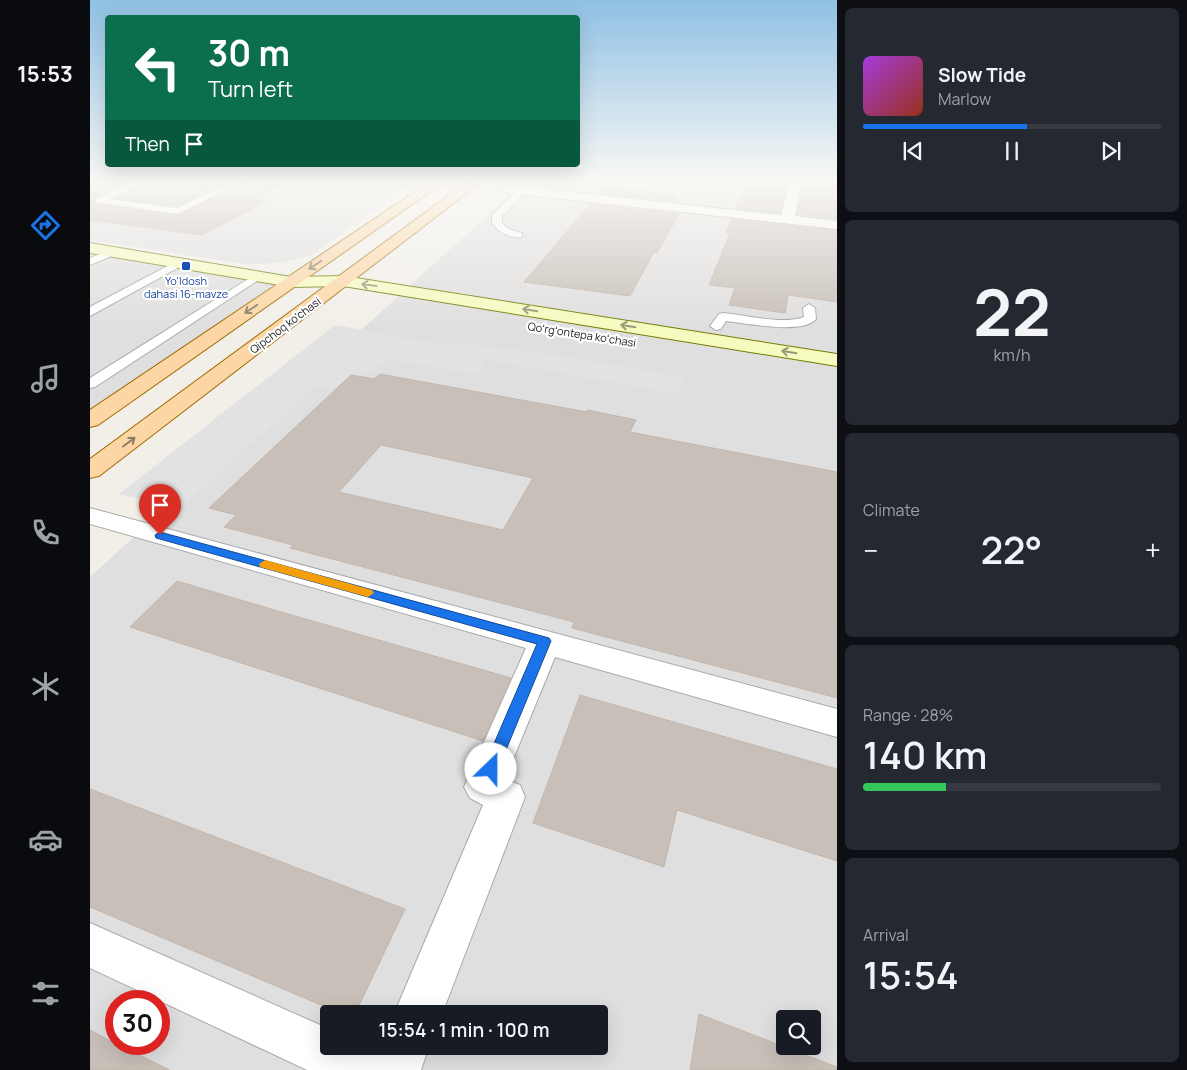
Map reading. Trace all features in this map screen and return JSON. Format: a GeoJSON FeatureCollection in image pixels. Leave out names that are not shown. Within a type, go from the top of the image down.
{"type":"FeatureCollection","features":[{"type":"Feature","properties":{"kind":"main road"},"geometry":{"type":"LineString","coordinates":[[90,420],[369,229]]}},
{"type":"Feature","properties":{"kind":"main road","name":"Qipchoq ko'chasi"},"geometry":{"type":"LineString","coordinates":[[90,471],[413,229]]}},
{"type":"Feature","properties":{"kind":"main road"},"geometry":{"type":"LineString","coordinates":[[90,248],[291,282]]}},
{"type":"Feature","properties":{"kind":"main road","name":"Qoʻrgʻontepa koʻchasi"},"geometry":{"type":"LineString","coordinates":[[291,282],[343,282],[837,360]]}},
{"type":"Feature","properties":{"kind":"main road","name":"Qoʻrgʻontepa koʻchasi"},"geometry":{"type":"LineString","coordinates":[[291,282],[326,294],[837,375]]}},
{"type":"Feature","properties":{"kind":"street"},"geometry":{"type":"LineString","coordinates":[[90,516],[837,723]]}},
{"type":"Feature","properties":{"kind":"street"},"geometry":{"type":"LineString","coordinates":[[422,1005],[506,797],[483,787],[545,641]]}},
{"type":"Feature","properties":{"kind":"street"},"geometry":{"type":"LineString","coordinates":[[90,945],[362,1070]]}},
{"type":"Feature","properties":{"kind":"street"},"geometry":{"type":"LineString","coordinates":[[396,1070],[402,1055]]}},
{"type":"Feature","properties":{"kind":"lane"},"geometry":{"type":"LineString","coordinates":[[503,229],[518,235]]}},
{"type":"Feature","properties":{"kind":"lane"},"geometry":{"type":"LineString","coordinates":[[90,262],[112,252]]}},
{"type":"Feature","properties":{"kind":"lane"},"geometry":{"type":"LineString","coordinates":[[90,312],[177,264]]}},
{"type":"Feature","properties":{"kind":"lane"},"geometry":{"type":"LineString","coordinates":[[90,384],[256,276]]}},
{"type":"Feature","properties":{"kind":"lane"},"geometry":{"type":"LineString","coordinates":[[716,326],[723,317],[793,324],[805,323],[810,319],[810,308]]}},
{"type":"Feature","properties":{"kind":"shaded area"},"geometry":{"type":"Polygon","coordinates":[[[90,229],[348,229],[311,255],[280,263],[244,264],[90,240],[90,229]]]}},
{"type":"Feature","properties":{"kind":"shaded area"},"geometry":{"type":"Polygon","coordinates":[[[472,229],[837,229],[837,1070],[90,1070],[90,577],[472,229]]]}},
{"type":"Feature","properties":{"kind":"shaded area"},"geometry":{"type":"Polygon","coordinates":[[[90,248],[291,282],[90,420],[90,248]]]}},
{"type":"Feature","properties":{"kind":"shaded area"},"geometry":{"type":"Polygon","coordinates":[[[335,325],[438,344],[475,345],[549,354],[656,372],[686,380],[678,394],[487,360],[475,375],[387,359],[368,374],[354,372],[334,389],[316,386],[179,508],[119,494],[335,325]]]}},
{"type":"Feature","properties":{"kind":"building"},"geometry":{"type":"Polygon","coordinates":[[[157,229],[214,229],[202,235],[157,229]]]}},
{"type":"Feature","properties":{"kind":"building"},"geometry":{"type":"Polygon","coordinates":[[[569,229],[671,229],[657,253],[654,252],[630,296],[524,282],[569,229]]]}},
{"type":"Feature","properties":{"kind":"building"},"geometry":{"type":"Polygon","coordinates":[[[727,229],[819,229],[837,231],[837,302],[788,295],[785,313],[729,305],[735,288],[709,285],[730,233],[726,232],[727,229]]]}},
{"type":"Feature","properties":{"kind":"building"},"geometry":{"type":"Polygon","coordinates":[[[380,374],[587,412],[588,410],[636,420],[630,432],[837,472],[837,698],[572,628],[574,622],[290,548],[293,545],[224,527],[236,515],[209,508],[351,375],[374,379],[380,374]],[[381,445],[339,492],[503,530],[533,478],[381,445]]]}},
{"type":"Feature","properties":{"kind":"building"},"geometry":{"type":"Polygon","coordinates":[[[177,581],[511,678],[483,741],[130,627],[177,581]]]}},
{"type":"Feature","properties":{"kind":"building"},"geometry":{"type":"Polygon","coordinates":[[[580,695],[837,769],[837,861],[677,810],[664,867],[533,823],[580,695]]]}},
{"type":"Feature","properties":{"kind":"building"},"geometry":{"type":"Polygon","coordinates":[[[90,789],[405,909],[359,1005],[321,1005],[90,907],[90,789]]]}},
{"type":"Feature","properties":{"kind":"building"},"geometry":{"type":"Polygon","coordinates":[[[699,1014],[776,1044],[776,1055],[806,1055],[837,1067],[837,1070],[690,1070],[699,1014]]]}},
{"type":"Feature","properties":{"kind":"building"},"geometry":{"type":"Polygon","coordinates":[[[90,1030],[105,1038],[105,1055],[139,1055],[170,1070],[90,1070],[90,1030]]]}},
{"type":"Feature","properties":{"kind":"slow traffic"},"geometry":{"type":"LineString","coordinates":[[265,564],[368,593]]}},
{"type":"Feature","properties":{"kind":"place","name":"Yo'ldosh dahasi 16-mavze"},"geometry":{"type":"Point","coordinates":[186,266]}},
{"type":"Feature","properties":{"kind":"route"},"geometry":{"type":"LineString","coordinates":[[160,535],[545,641],[491,769]]}}]}
